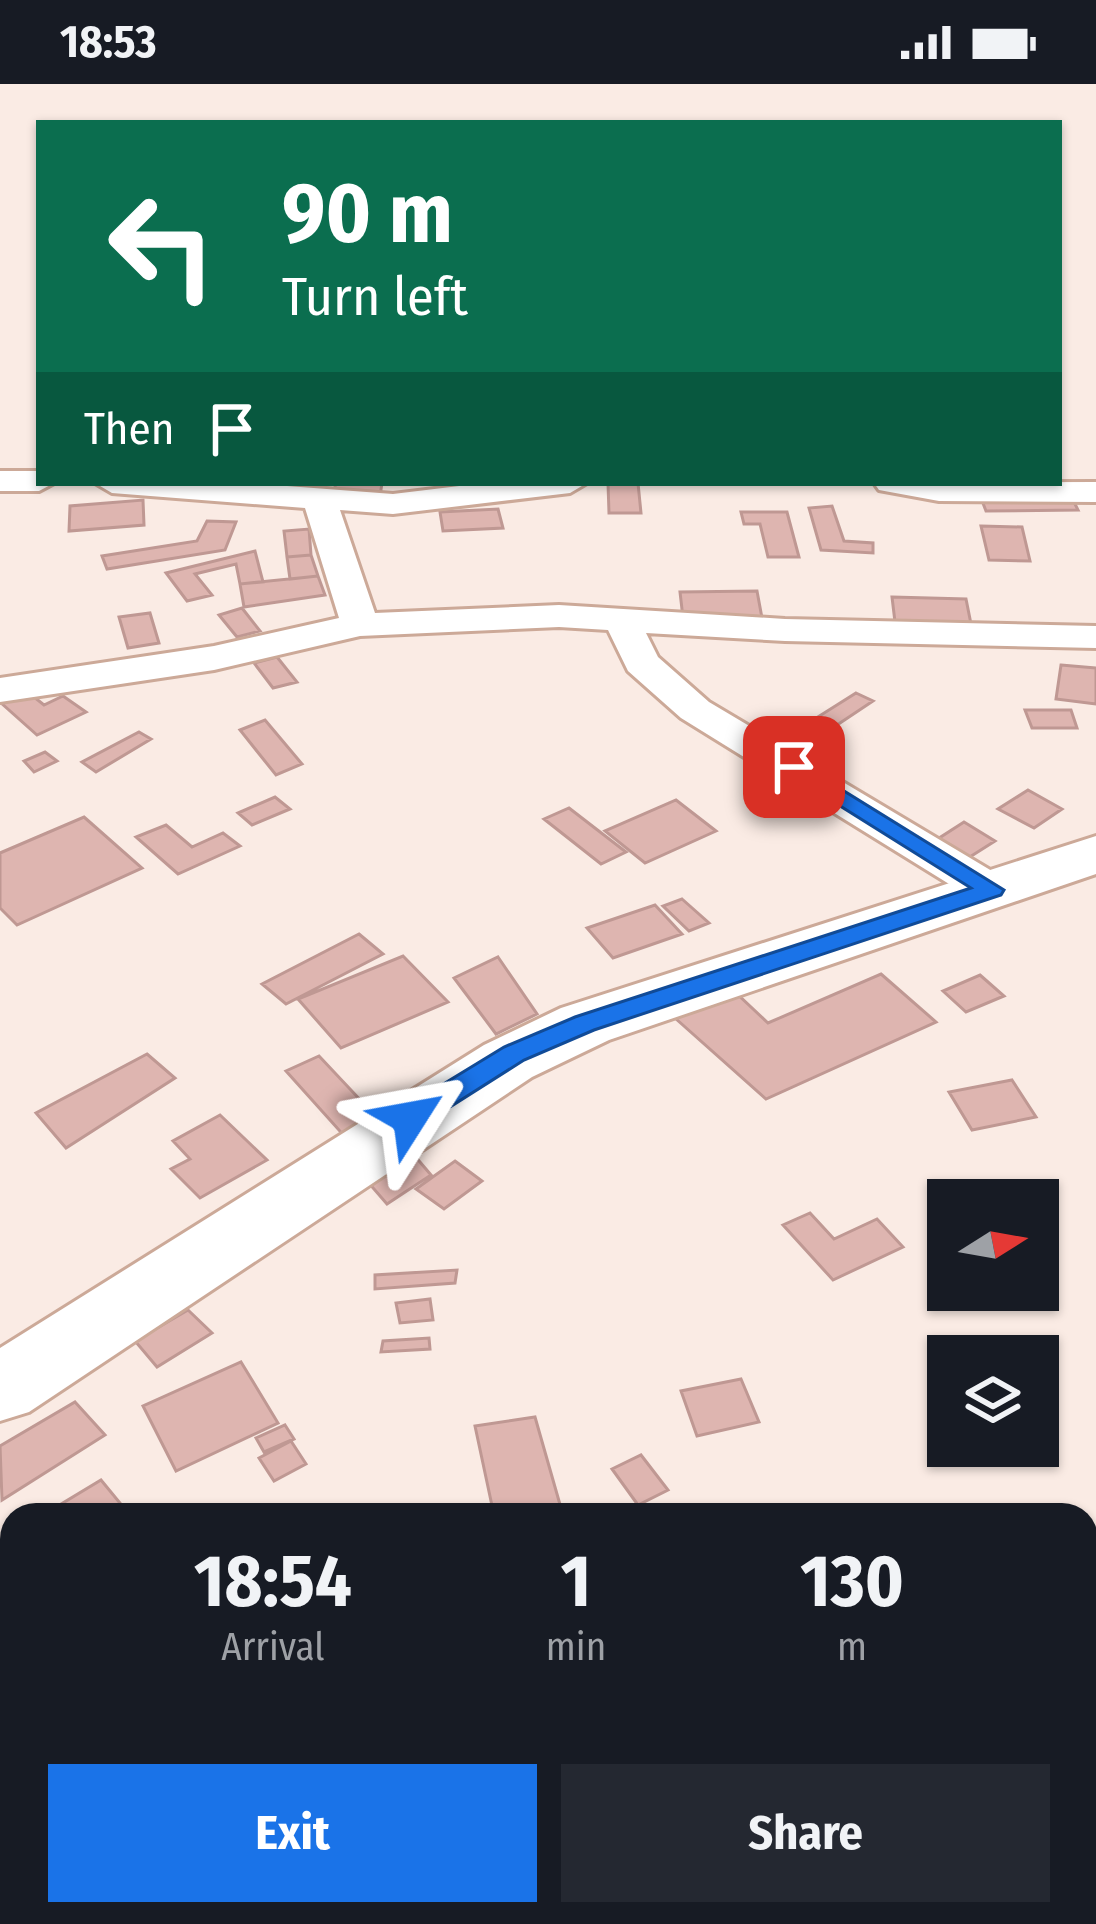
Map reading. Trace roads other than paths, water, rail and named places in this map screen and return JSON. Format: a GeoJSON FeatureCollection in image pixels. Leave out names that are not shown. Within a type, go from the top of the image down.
{"type":"FeatureCollection","features":[{"type":"Feature","properties":{"kind":"main road"},"geometry":{"type":"LineString","coordinates":[[0,1389],[305,1192],[444,1094],[514,1054],[585,1024],[1096,854]]}},
{"type":"Feature","properties":{"kind":"street"},"geometry":{"type":"LineString","coordinates":[[0,481],[36,481]]}},
{"type":"Feature","properties":{"kind":"street"},"geometry":{"type":"LineString","coordinates":[[147,486],[393,504],[544,486]]}},
{"type":"Feature","properties":{"kind":"street"},"geometry":{"type":"LineString","coordinates":[[909,486],[939,491],[1096,492]]}},
{"type":"Feature","properties":{"kind":"street"},"geometry":{"type":"LineString","coordinates":[[320,501],[360,626]]}},
{"type":"Feature","properties":{"kind":"street"},"geometry":{"type":"LineString","coordinates":[[0,690],[214,658],[360,626],[518,617],[785,630],[1096,637]]}},
{"type":"Feature","properties":{"kind":"street"},"geometry":{"type":"LineString","coordinates":[[621,619],[642,663],[695,710],[992,890]]}}]}
